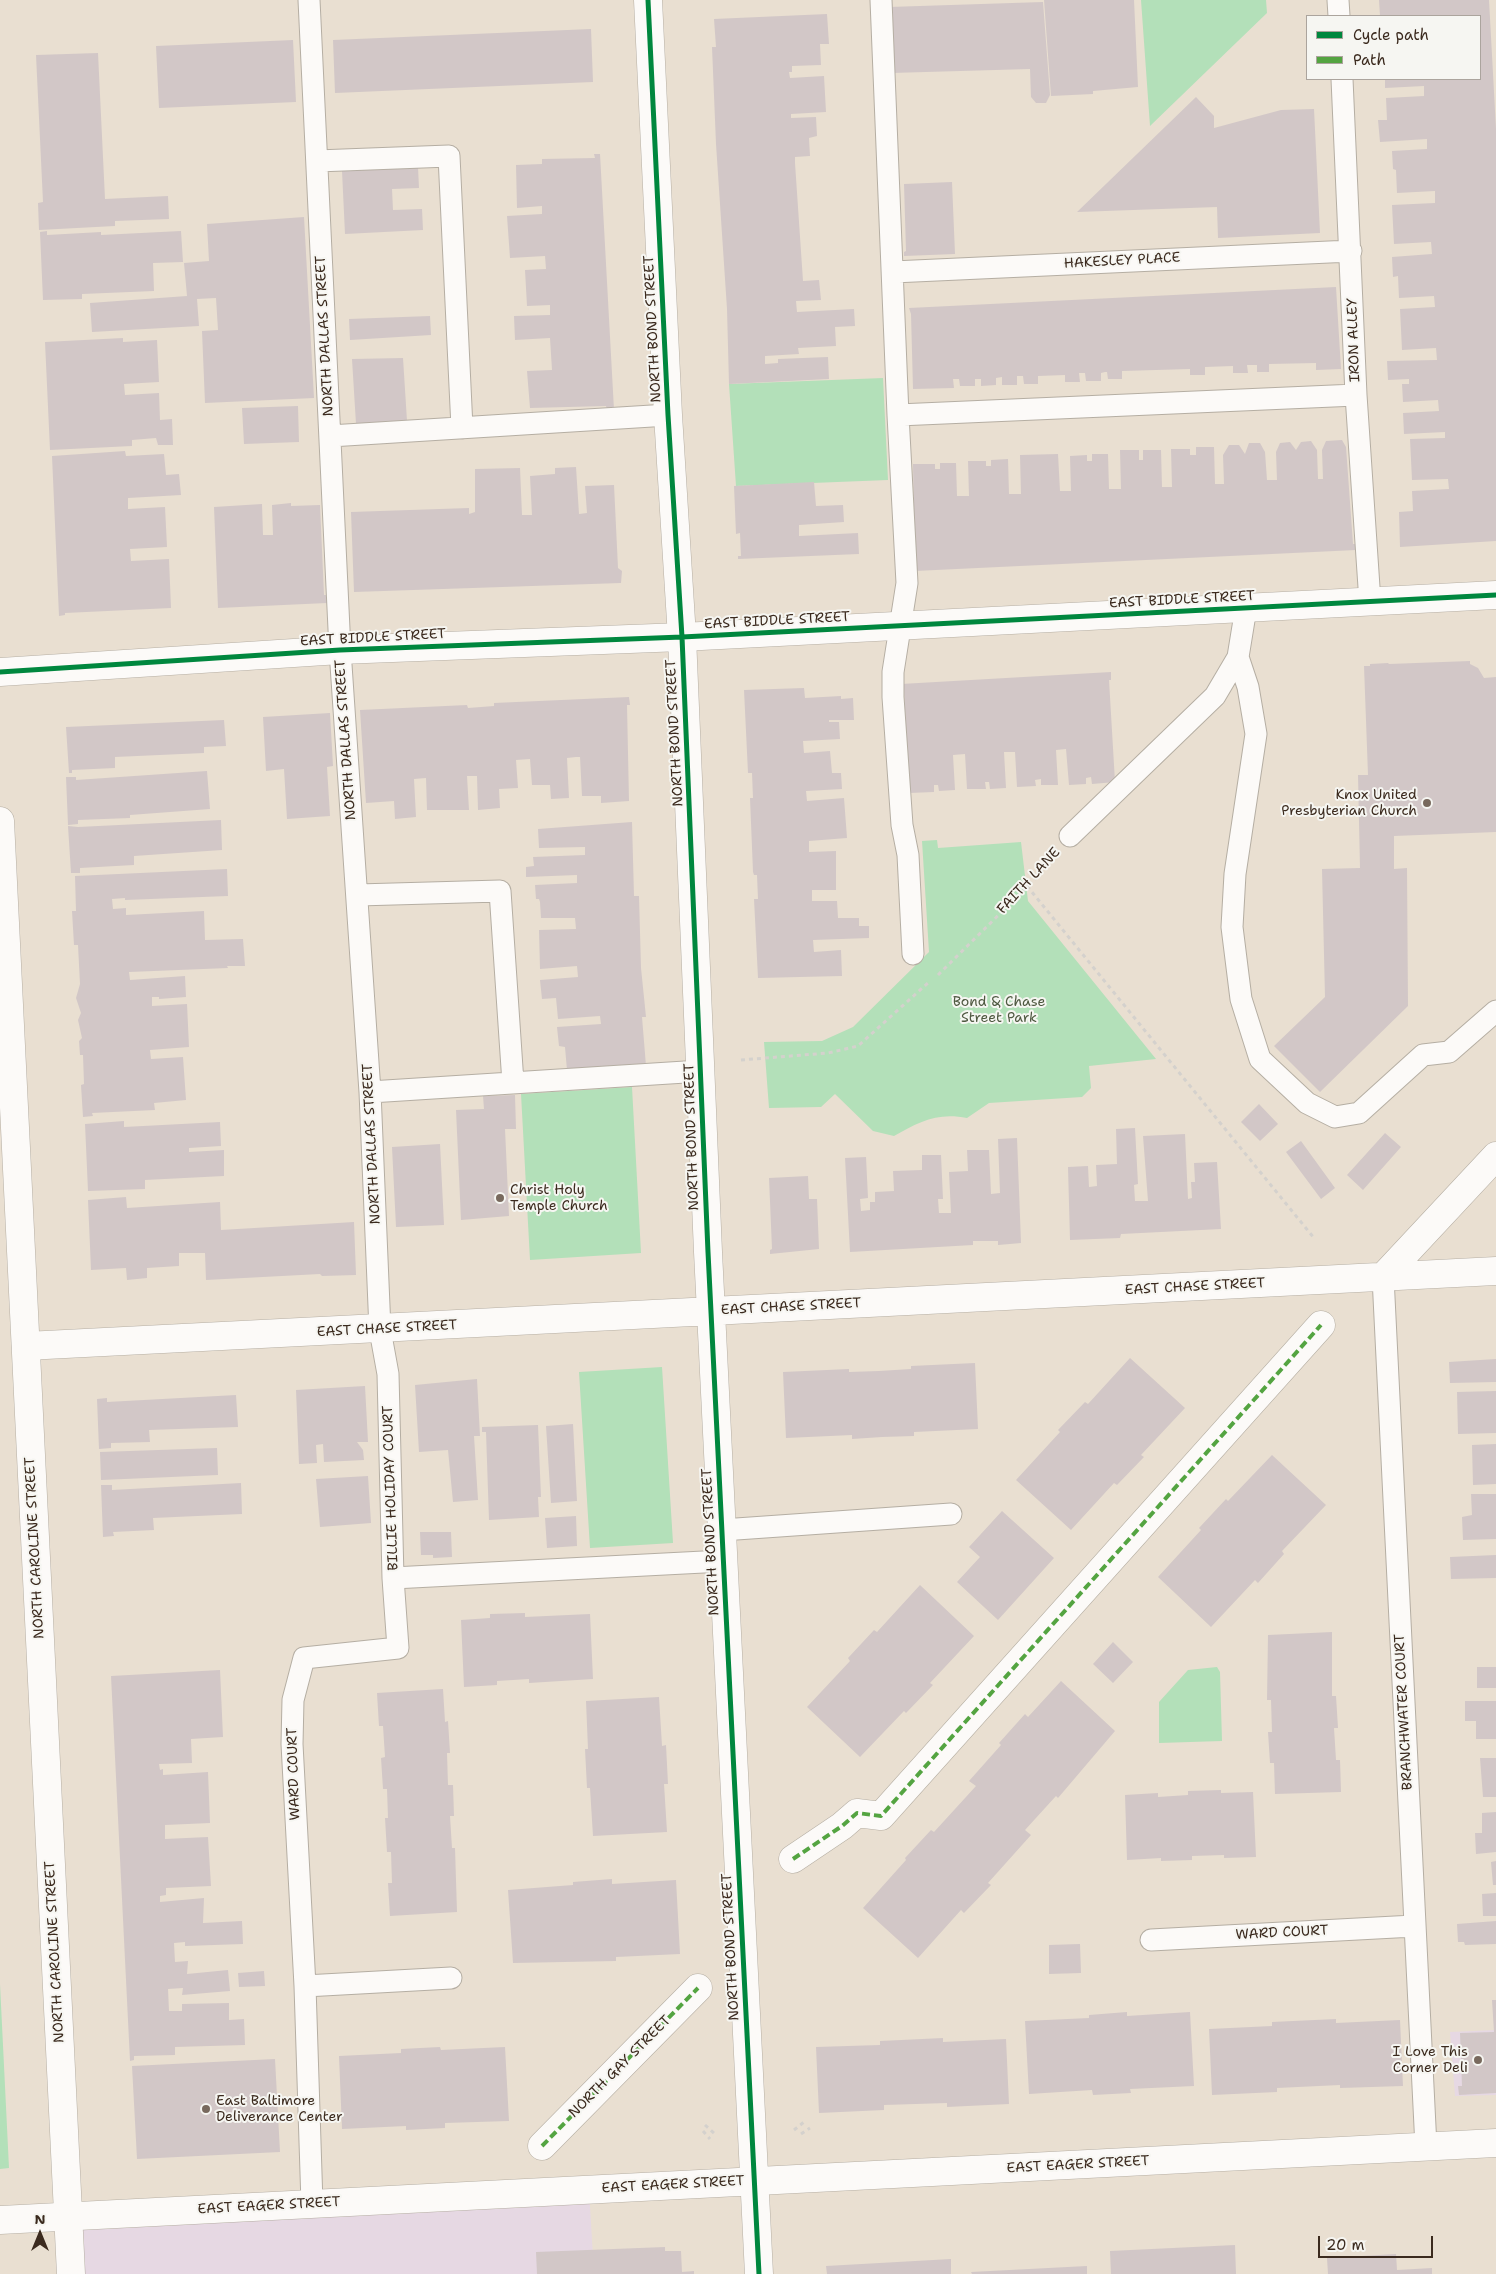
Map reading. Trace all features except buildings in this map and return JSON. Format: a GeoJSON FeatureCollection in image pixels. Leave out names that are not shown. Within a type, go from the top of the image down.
{"type":"FeatureCollection","features":[{"type":"Feature","properties":{"kind":"street","name":"NORTH BOND STREET"},"geometry":{"type":"LineString","coordinates":[[648,0],[668,416],[682,637],[723,1561],[759,2274]]}},
{"type":"Feature","properties":{"kind":"street","name":"EAST BIDDLE STREET"},"geometry":{"type":"LineString","coordinates":[[0,672],[340,650],[682,637],[1496,595]]}},
{"type":"Feature","properties":{"kind":"street","name":"NORTH CAROLINE STREET"},"geometry":{"type":"LineString","coordinates":[[0,821],[71,2274]]}},
{"type":"Feature","properties":{"kind":"street"},"geometry":{"type":"LineString","coordinates":[[1383,1277],[1496,1156]]}},
{"type":"Feature","properties":{"kind":"street","name":"EAST CHASE STREET"},"geometry":{"type":"LineString","coordinates":[[26,1346],[380,1330],[1496,1271]]}},
{"type":"Feature","properties":{"kind":"street"},"geometry":{"type":"LineString","coordinates":[[793,1859],[842,1826],[856,1813],[881,1816],[1321,1325]]}},
{"type":"Feature","properties":{"kind":"street","name":"NORTH GAY STREET"},"geometry":{"type":"LineString","coordinates":[[542,2146],[698,1988]]}},
{"type":"Feature","properties":{"kind":"street","name":"EAST EAGER STREET"},"geometry":{"type":"LineString","coordinates":[[0,2220],[1496,2143]]}},
{"type":"Feature","properties":{"kind":"lane","name":"NORTH DALLAS STREET"},"geometry":{"type":"LineString","coordinates":[[309,0],[340,650],[370,1092],[380,1330]]}},
{"type":"Feature","properties":{"kind":"lane"},"geometry":{"type":"LineString","coordinates":[[881,0],[898,416],[908,583],[893,672],[893,697],[902,825],[908,856],[913,954]]}},
{"type":"Feature","properties":{"kind":"lane"},"geometry":{"type":"LineString","coordinates":[[1338,0],[1339,15]]}},
{"type":"Feature","properties":{"kind":"lane","name":"IRON ALLEY"},"geometry":{"type":"LineString","coordinates":[[1342,80],[1356,395],[1370,602]]}},
{"type":"Feature","properties":{"kind":"lane"},"geometry":{"type":"LineString","coordinates":[[317,161],[449,156],[462,428]]}},
{"type":"Feature","properties":{"kind":"lane","name":"HAKESLEY PLACE"},"geometry":{"type":"LineString","coordinates":[[893,272],[1351,250]]}},
{"type":"Feature","properties":{"kind":"lane"},"geometry":{"type":"LineString","coordinates":[[898,416],[1356,395]]}},
{"type":"Feature","properties":{"kind":"lane"},"geometry":{"type":"LineString","coordinates":[[330,436],[668,416]]}},
{"type":"Feature","properties":{"kind":"lane","name":"FAITH LANE"},"geometry":{"type":"LineString","coordinates":[[1070,836],[1215,696],[1238,657],[1246,608]]}},
{"type":"Feature","properties":{"kind":"lane"},"geometry":{"type":"LineString","coordinates":[[1238,657],[1248,687],[1256,734],[1236,874],[1232,927],[1241,999],[1260,1059],[1307,1103],[1335,1117],[1359,1113],[1423,1055],[1449,1052],[1496,1010]]}},
{"type":"Feature","properties":{"kind":"lane"},"geometry":{"type":"LineString","coordinates":[[358,895],[500,891],[513,1083]]}},
{"type":"Feature","properties":{"kind":"lane"},"geometry":{"type":"LineString","coordinates":[[370,1092],[701,1071]]}},
{"type":"Feature","properties":{"kind":"lane","name":"BRANCHWATER COURT"},"geometry":{"type":"LineString","coordinates":[[1383,1277],[1426,2147]]}},
{"type":"Feature","properties":{"kind":"lane","name":"BILLIE HOLIDAY COURT"},"geometry":{"type":"LineString","coordinates":[[380,1330],[388,1374],[398,1648]]}},
{"type":"Feature","properties":{"kind":"lane"},"geometry":{"type":"LineString","coordinates":[[722,1530],[950,1514]]}},
{"type":"Feature","properties":{"kind":"lane"},"geometry":{"type":"LineString","coordinates":[[394,1578],[723,1561]]}},
{"type":"Feature","properties":{"kind":"lane","name":"WARD COURT"},"geometry":{"type":"LineString","coordinates":[[312,2204],[305,1986],[292,1744],[293,1700],[304,1658],[398,1648]]}},
{"type":"Feature","properties":{"kind":"lane","name":"WARD COURT"},"geometry":{"type":"LineString","coordinates":[[1151,1940],[1414,1926]]}},
{"type":"Feature","properties":{"kind":"lane"},"geometry":{"type":"LineString","coordinates":[[305,1986],[451,1978]]}},
{"type":"Feature","properties":{"kind":"path"},"geometry":{"type":"LineString","coordinates":[[1027,886],[1314,1238]]}},
{"type":"Feature","properties":{"kind":"path"},"geometry":{"type":"LineString","coordinates":[[741,1060],[828,1053],[858,1046],[930,982]]}},
{"type":"Feature","properties":{"kind":"path"},"geometry":{"type":"LineString","coordinates":[[794,2130],[804,2122]]}},
{"type":"Feature","properties":{"kind":"path"},"geometry":{"type":"LineString","coordinates":[[705,2125],[715,2134]]}},
{"type":"Feature","properties":{"kind":"path"},"geometry":{"type":"LineString","coordinates":[[801,2134],[810,2128]]}},
{"type":"Feature","properties":{"kind":"path"},"geometry":{"type":"LineString","coordinates":[[703,2131],[710,2138]]}},
{"type":"Feature","properties":{"kind":"shaded area","name":"I Love This Corner Deli"},"geometry":{"type":"Polygon","coordinates":[[[1496,2030],[1496,2095],[1455,2096],[1450,2032],[1496,2030]]]}},
{"type":"Feature","properties":{"kind":"shaded area"},"geometry":{"type":"Polygon","coordinates":[[[589,2189],[594,2274],[72,2274],[68,2219],[589,2189]]]}},
{"type":"Feature","properties":{"kind":"green space"},"geometry":{"type":"Polygon","coordinates":[[[1141,0],[1266,0],[1267,13],[1150,126],[1141,0]]]}},
{"type":"Feature","properties":{"kind":"green space"},"geometry":{"type":"Polygon","coordinates":[[[883,378],[888,480],[736,486],[729,384],[883,378]]]}},
{"type":"Feature","properties":{"kind":"green space","name":"Bond & Chase Street Park"},"geometry":{"type":"Polygon","coordinates":[[[937,840],[938,848],[1021,842],[1028,901],[1156,1059],[1089,1066],[1091,1088],[1082,1097],[989,1103],[967,1118],[956,1116],[937,1117],[912,1126],[894,1136],[873,1131],[835,1094],[821,1107],[769,1108],[764,1042],[822,1041],[853,1027],[929,952],[922,841],[937,840]]]}},
{"type":"Feature","properties":{"kind":"green space"},"geometry":{"type":"Polygon","coordinates":[[[632,1087],[641,1253],[530,1260],[521,1094],[632,1087]]]}},
{"type":"Feature","properties":{"kind":"green space"},"geometry":{"type":"Polygon","coordinates":[[[662,1367],[673,1543],[590,1548],[579,1372],[662,1367]]]}},
{"type":"Feature","properties":{"kind":"green space"},"geometry":{"type":"Polygon","coordinates":[[[1217,1667],[1220,1672],[1222,1741],[1159,1743],[1159,1702],[1188,1670],[1217,1667]]]}},
{"type":"Feature","properties":{"kind":"green space"},"geometry":{"type":"Polygon","coordinates":[[[0,1984],[9,2168],[0,2169],[0,1984]]]}},
{"type":"Feature","properties":{"kind":"marked path"},"geometry":{"type":"LineString","coordinates":[[793,1859],[842,1826],[857,1813],[881,1816],[1321,1325]]}},
{"type":"Feature","properties":{"kind":"marked path"},"geometry":{"type":"LineString","coordinates":[[542,2146],[698,1988]]}},
{"type":"Feature","properties":{"kind":"cycle path"},"geometry":{"type":"LineString","coordinates":[[648,0],[668,415],[682,637],[708,1252],[759,2274]]}},
{"type":"Feature","properties":{"kind":"cycle path"},"geometry":{"type":"LineString","coordinates":[[0,672],[340,650],[682,637],[1496,595]]}},
{"type":"Feature","properties":{"kind":"place","name":"Knox United Presbyterian Church"},"geometry":{"type":"Point","coordinates":[1427,803]}},
{"type":"Feature","properties":{"kind":"place","name":"Christ Holy Temple Church"},"geometry":{"type":"Point","coordinates":[500,1198]}},
{"type":"Feature","properties":{"kind":"place","name":"I Love This Corner Deli"},"geometry":{"type":"Point","coordinates":[1478,2060]}},
{"type":"Feature","properties":{"kind":"place","name":"East Baltimore Deliverance Center"},"geometry":{"type":"Point","coordinates":[206,2109]}}]}
